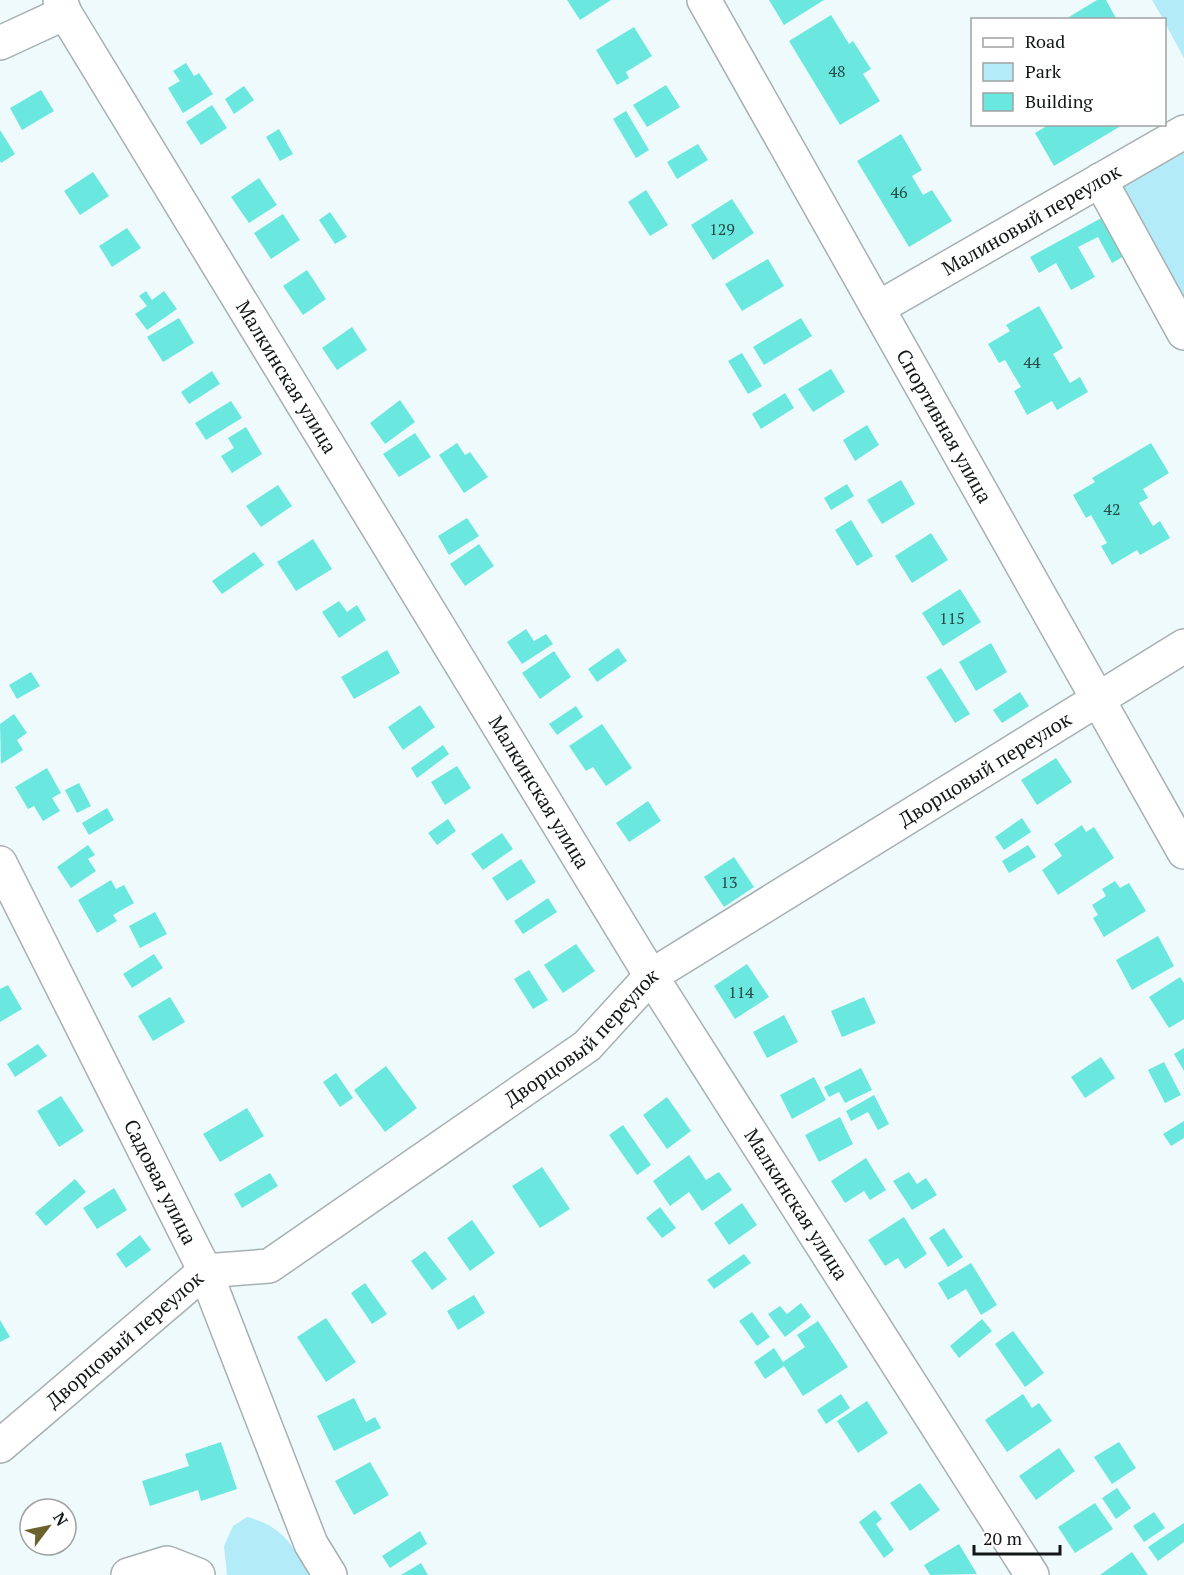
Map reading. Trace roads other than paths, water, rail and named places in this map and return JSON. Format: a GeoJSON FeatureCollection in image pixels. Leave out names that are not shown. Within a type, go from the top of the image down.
{"type":"FeatureCollection","features":[{"type":"Feature","properties":{"kind":"street","name":"Спортивная улица"},"geometry":{"type":"LineString","coordinates":[[704,0],[1184,852]]}},
{"type":"Feature","properties":{"kind":"street"},"geometry":{"type":"LineString","coordinates":[[0,43],[62,6]]}},
{"type":"Feature","properties":{"kind":"street","name":"Малкинская улица"},"geometry":{"type":"LineString","coordinates":[[62,6],[651,976],[1032,1575]]}},
{"type":"Feature","properties":{"kind":"street","name":"Малиновый переулок"},"geometry":{"type":"LineString","coordinates":[[878,308],[1184,132]]}},
{"type":"Feature","properties":{"kind":"street"},"geometry":{"type":"LineString","coordinates":[[1100,180],[1184,333]]}},
{"type":"Feature","properties":{"kind":"street","name":"Дворцовый переулок"},"geometry":{"type":"LineString","coordinates":[[0,1446],[204,1271],[269,1266],[587,1046],[651,976],[1184,646]]}},
{"type":"Feature","properties":{"kind":"street","name":"Садовая улица"},"geometry":{"type":"LineString","coordinates":[[0,863],[204,1271],[311,1544],[330,1575]]}},
{"type":"Feature","properties":{"kind":"street"},"geometry":{"type":"LineString","coordinates":[[128,1575],[166,1563],[198,1575]]}}]}
